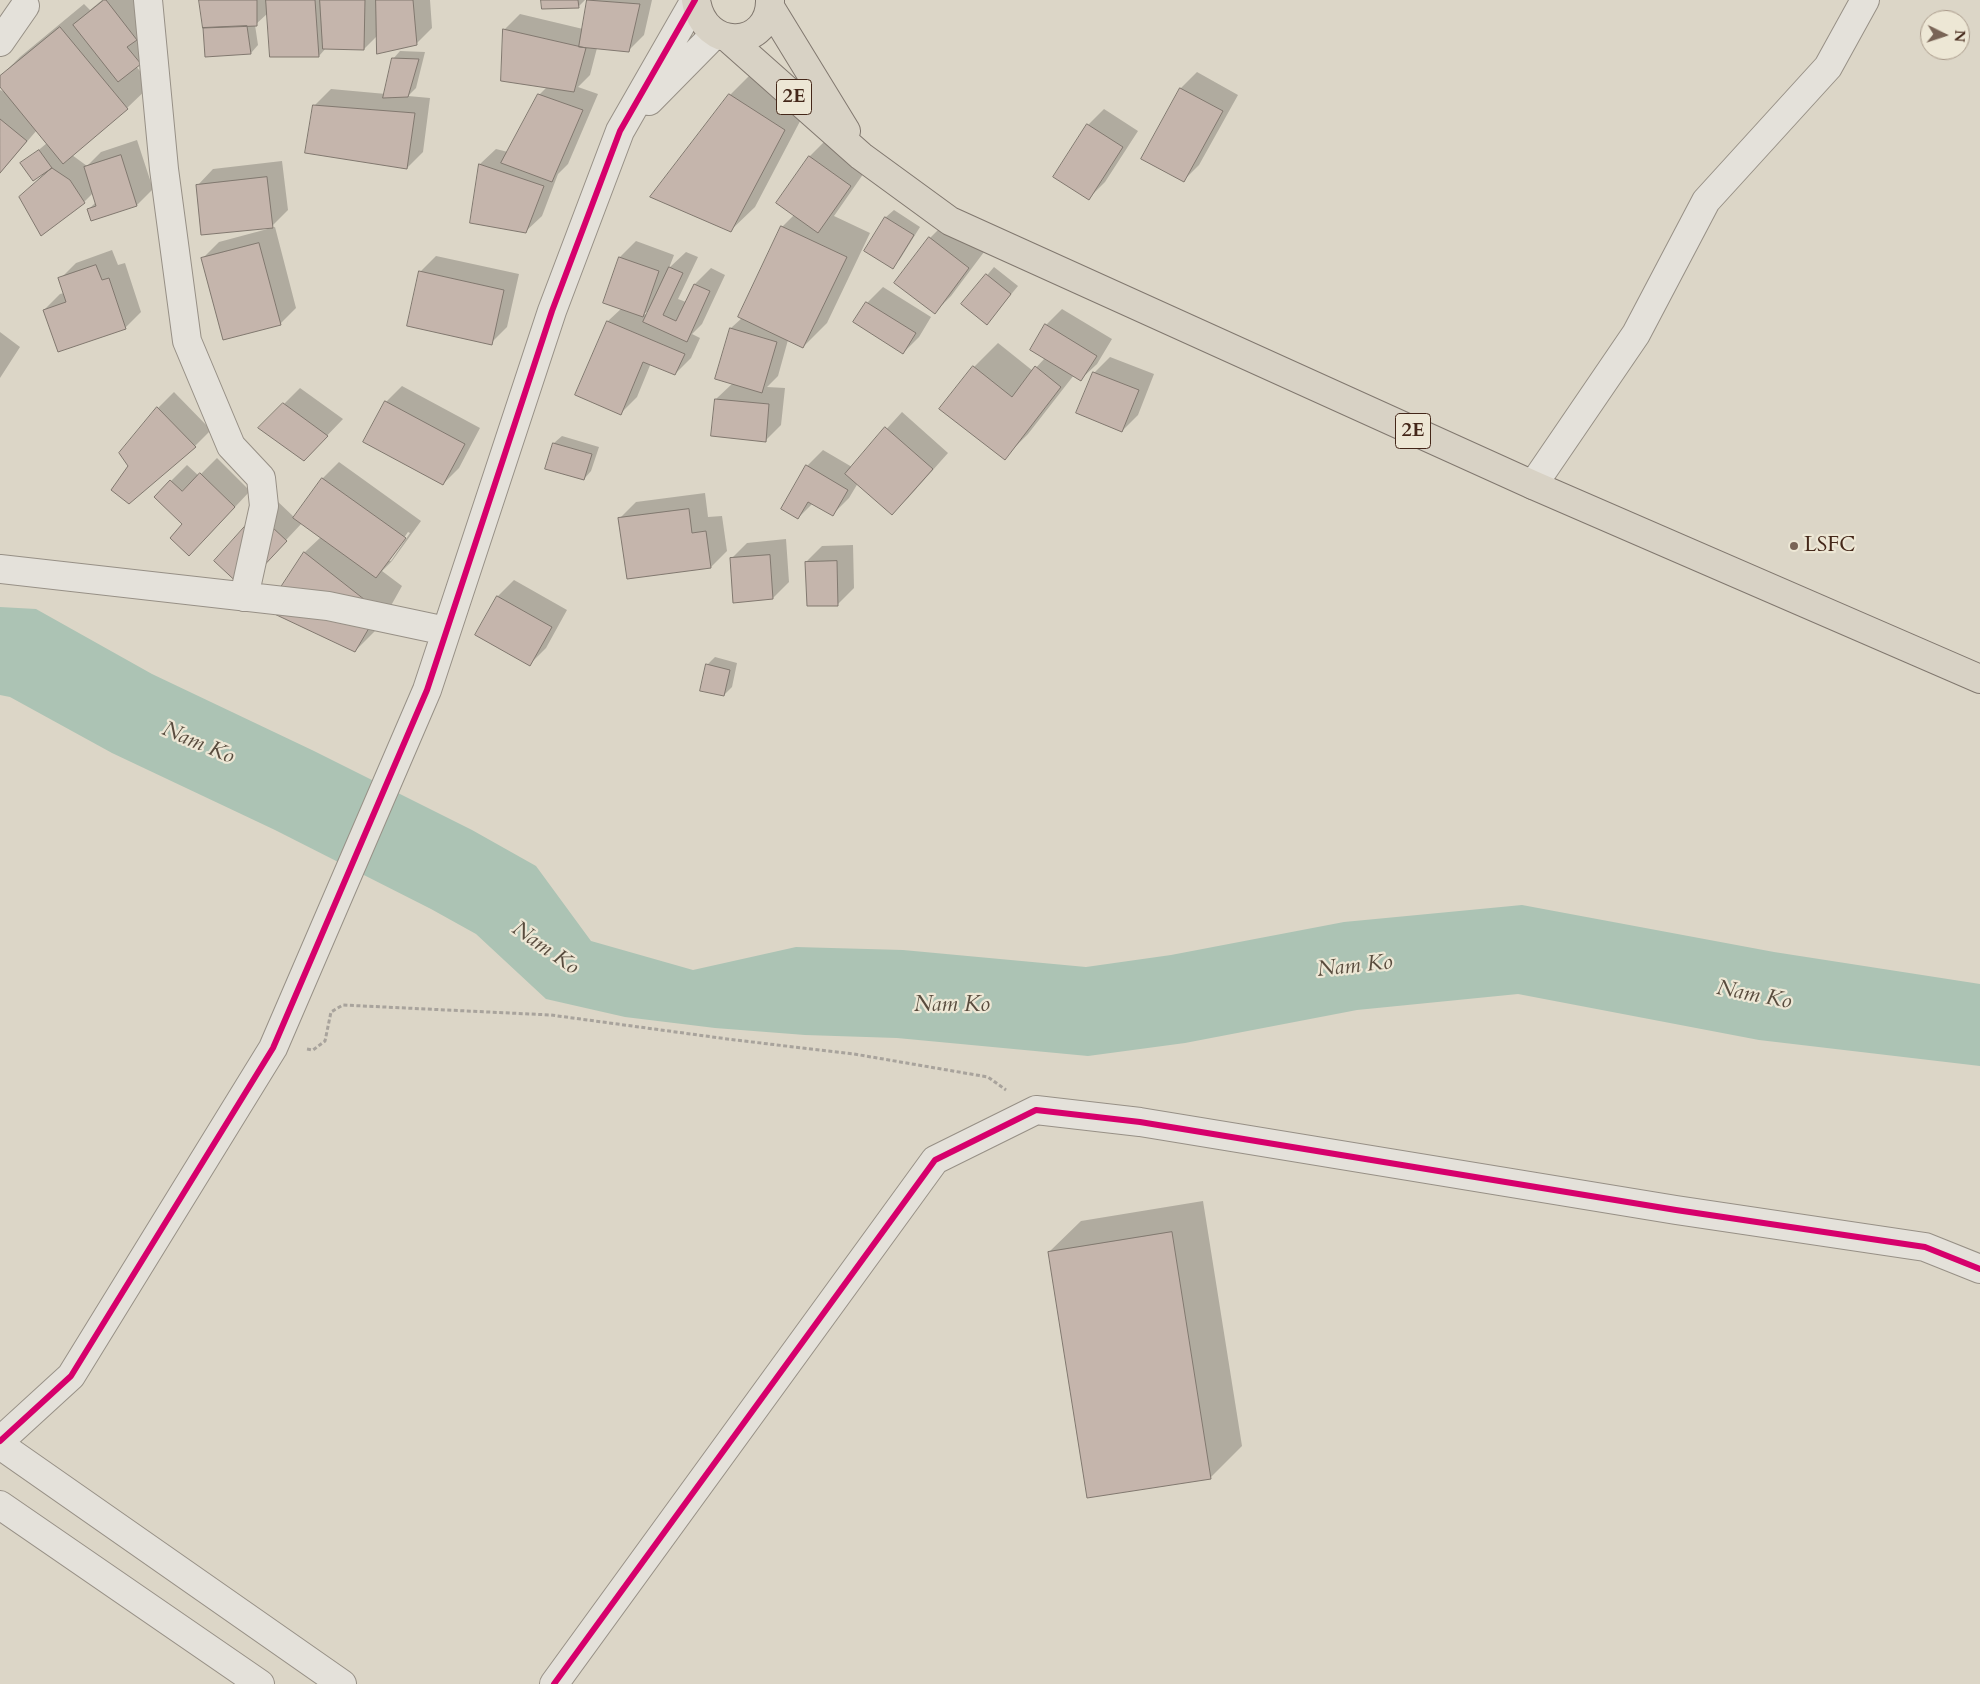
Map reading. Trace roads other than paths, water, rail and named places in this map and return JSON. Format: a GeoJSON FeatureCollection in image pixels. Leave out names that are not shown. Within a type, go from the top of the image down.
{"type":"FeatureCollection","features":[{"type":"Feature","properties":{"kind":"highway"},"geometry":{"type":"LineString","coordinates":[[696,0],[698,12],[704,24],[721,36],[743,38],[756,31],[765,21],[770,4]]}},
{"type":"Feature","properties":{"kind":"highway","name":"2E"},"geometry":{"type":"LineString","coordinates":[[770,4],[861,156]]}},
{"type":"Feature","properties":{"kind":"highway","name":"2E"},"geometry":{"type":"LineString","coordinates":[[721,36],[861,156],[950,221],[1533,485],[1980,679]]}},
{"type":"Feature","properties":{"kind":"street"},"geometry":{"type":"LineString","coordinates":[[148,0],[164,169],[187,341],[231,446],[261,478],[264,506],[244,597]]}},
{"type":"Feature","properties":{"kind":"street"},"geometry":{"type":"LineString","coordinates":[[0,1441],[71,1376],[277,1039],[427,690],[552,311],[620,131],[696,0]]}},
{"type":"Feature","properties":{"kind":"street"},"geometry":{"type":"LineString","coordinates":[[1533,485],[1636,334],[1706,201],[1828,66],[1865,0]]}},
{"type":"Feature","properties":{"kind":"street"},"geometry":{"type":"LineString","coordinates":[[0,16],[33,3]]}},
{"type":"Feature","properties":{"kind":"street"},"geometry":{"type":"LineString","coordinates":[[0,42],[33,3]]}},
{"type":"Feature","properties":{"kind":"street"},"geometry":{"type":"LineString","coordinates":[[620,131],[721,36]]}},
{"type":"Feature","properties":{"kind":"street"},"geometry":{"type":"LineString","coordinates":[[0,569],[328,606],[446,631]]}},
{"type":"Feature","properties":{"kind":"street"},"geometry":{"type":"LineString","coordinates":[[554,1684],[935,1160],[1036,1110],[1140,1122],[1657,1207],[1925,1247],[1980,1269]]}},
{"type":"Feature","properties":{"kind":"street"},"geometry":{"type":"LineString","coordinates":[[0,1445],[342,1684]]}},
{"type":"Feature","properties":{"kind":"street"},"geometry":{"type":"LineString","coordinates":[[0,1505],[260,1684]]}},
{"type":"Feature","properties":{"kind":"water","name":"Nam Ko"},"geometry":{"type":"Polygon","coordinates":[[[0,607],[36,609],[152,674],[314,751],[472,830],[536,866],[591,941],[693,970],[796,947],[903,950],[1086,967],[1171,955],[1344,922],[1522,905],[1774,952],[1980,984],[1980,1066],[1759,1040],[1518,994],[1357,1010],[1185,1043],[1088,1056],[897,1038],[805,1035],[715,1028],[625,1017],[546,999],[476,934],[431,909],[275,830],[112,753],[10,697],[0,695],[0,607]]]}},
{"type":"Feature","properties":{"kind":"place","name":"LSFC"},"geometry":{"type":"Point","coordinates":[1794,546]}}]}
